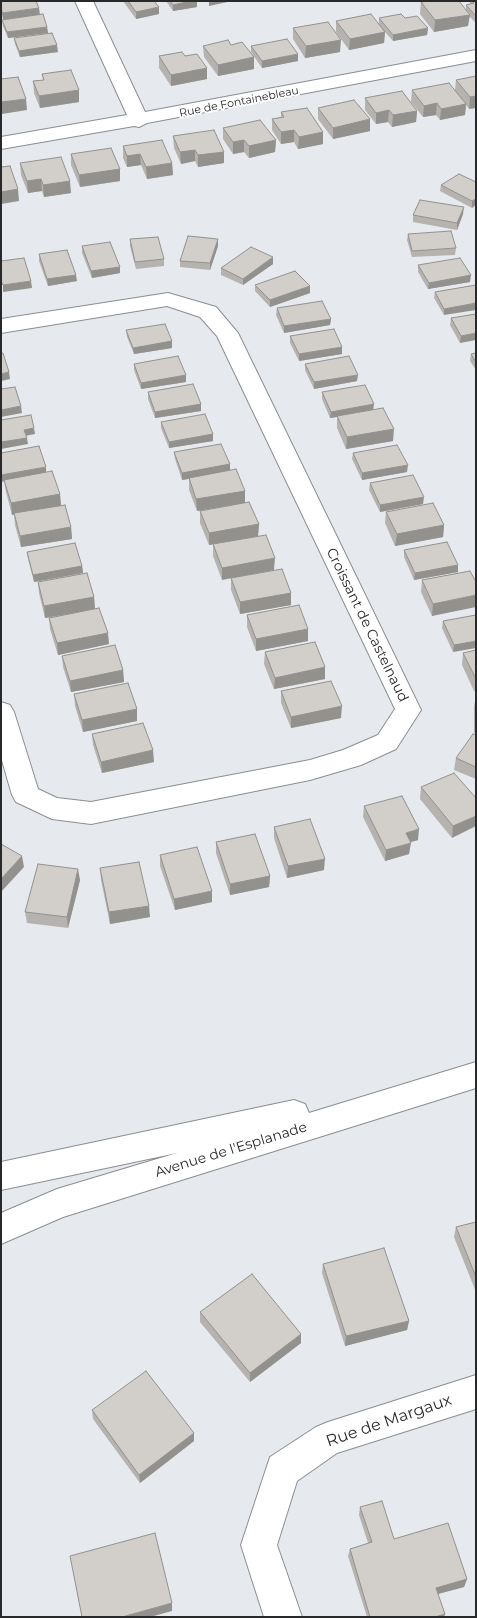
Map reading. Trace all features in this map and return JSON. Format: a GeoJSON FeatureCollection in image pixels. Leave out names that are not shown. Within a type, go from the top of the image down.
{"type":"FeatureCollection","features":[{"type":"Feature","properties":{"kind":"street"},"geometry":{"type":"LineString","coordinates":[[84,1],[139,121]]}},
{"type":"Feature","properties":{"kind":"street","name":"Rue de Fontainebleau"},"geometry":{"type":"LineString","coordinates":[[1,143],[139,121],[476,55]]}},
{"type":"Feature","properties":{"kind":"street","name":"Croissant de Castelnaud"},"geometry":{"type":"LineString","coordinates":[[1,326],[168,299],[208,312],[227,333],[408,710],[387,742],[351,758],[310,770],[91,814],[52,808],[26,795],[1,712]]}},
{"type":"Feature","properties":{"kind":"street","name":"Avenue de l'Esplanade"},"geometry":{"type":"LineString","coordinates":[[1,1176],[470,1076]]}},
{"type":"Feature","properties":{"kind":"street","name":"Avenue de l'Esplanade"},"geometry":{"type":"LineString","coordinates":[[1,1229],[57,1204],[470,1076]]}},
{"type":"Feature","properties":{"kind":"street","name":"Rue de Margaux"},"geometry":{"type":"LineString","coordinates":[[283,1617],[260,1545],[283,1470],[328,1439],[476,1392]]}},
{"type":"Feature","properties":{"kind":"building"},"geometry":{"type":"Polygon","coordinates":[[[1,1],[36,1],[39,8],[2,13],[1,1]]]}},
{"type":"Feature","properties":{"kind":"building"},"geometry":{"type":"Polygon","coordinates":[[[128,1],[154,1],[159,7],[136,12],[128,1]]]}},
{"type":"Feature","properties":{"kind":"building"},"geometry":{"type":"Polygon","coordinates":[[[170,1],[191,1],[173,5],[170,1]]]}},
{"type":"Feature","properties":{"kind":"building"},"geometry":{"type":"Polygon","coordinates":[[[459,1],[470,15],[435,20],[421,2],[459,1]]]}},
{"type":"Feature","properties":{"kind":"building"},"geometry":{"type":"Polygon","coordinates":[[[473,1],[476,1],[476,16],[466,5],[474,3],[473,1]]]}},
{"type":"Feature","properties":{"kind":"building"},"geometry":{"type":"Polygon","coordinates":[[[43,14],[47,27],[7,32],[2,20],[43,14]]]}},
{"type":"Feature","properties":{"kind":"building"},"geometry":{"type":"Polygon","coordinates":[[[371,14],[385,32],[350,39],[336,21],[371,14]]]}},
{"type":"Feature","properties":{"kind":"building"},"geometry":{"type":"Polygon","coordinates":[[[401,14],[405,18],[417,16],[428,28],[393,35],[379,18],[401,14]]]}},
{"type":"Feature","properties":{"kind":"building"},"geometry":{"type":"Polygon","coordinates":[[[328,22],[341,40],[306,46],[293,28],[328,22]]]}},
{"type":"Feature","properties":{"kind":"building"},"geometry":{"type":"Polygon","coordinates":[[[52,33],[57,45],[19,51],[14,38],[52,33]]]}},
{"type":"Feature","properties":{"kind":"building"},"geometry":{"type":"Polygon","coordinates":[[[287,39],[298,54],[262,61],[251,46],[287,39]]]}},
{"type":"Feature","properties":{"kind":"building"},"geometry":{"type":"Polygon","coordinates":[[[228,40],[231,45],[242,42],[254,57],[218,65],[203,46],[228,40]]]}},
{"type":"Feature","properties":{"kind":"building"},"geometry":{"type":"Polygon","coordinates":[[[182,52],[185,56],[197,54],[207,68],[171,75],[159,56],[182,52]]]}},
{"type":"Feature","properties":{"kind":"building"},"geometry":{"type":"Polygon","coordinates":[[[71,70],[79,90],[39,96],[33,81],[44,80],[42,74],[71,70]]]}},
{"type":"Feature","properties":{"kind":"building"},"geometry":{"type":"Polygon","coordinates":[[[476,76],[476,96],[470,97],[456,80],[476,76]]]}},
{"type":"Feature","properties":{"kind":"building"},"geometry":{"type":"Polygon","coordinates":[[[18,77],[26,99],[1,102],[1,79],[18,77]]]}},
{"type":"Feature","properties":{"kind":"building"},"geometry":{"type":"Polygon","coordinates":[[[449,83],[466,104],[441,109],[437,103],[424,106],[412,90],[449,83]]]}},
{"type":"Feature","properties":{"kind":"building"},"geometry":{"type":"Polygon","coordinates":[[[402,91],[417,111],[393,115],[389,110],[376,113],[365,98],[402,91]]]}},
{"type":"Feature","properties":{"kind":"building"},"geometry":{"type":"Polygon","coordinates":[[[354,100],[370,119],[333,128],[318,108],[354,100]]]}},
{"type":"Feature","properties":{"kind":"building"},"geometry":{"type":"Polygon","coordinates":[[[307,108],[323,132],[299,137],[294,130],[281,132],[272,119],[284,117],[281,112],[307,108]]]}},
{"type":"Feature","properties":{"kind":"building"},"geometry":{"type":"Polygon","coordinates":[[[260,120],[276,140],[249,146],[244,140],[233,142],[223,128],[260,120]]]}},
{"type":"Feature","properties":{"kind":"building"},"geometry":{"type":"Polygon","coordinates":[[[214,130],[224,152],[198,155],[195,150],[180,152],[173,136],[214,130]]]}},
{"type":"Feature","properties":{"kind":"building"},"geometry":{"type":"Polygon","coordinates":[[[162,140],[172,163],[146,167],[140,154],[127,156],[123,146],[162,140]]]}},
{"type":"Feature","properties":{"kind":"building"},"geometry":{"type":"Polygon","coordinates":[[[111,148],[120,169],[79,175],[71,154],[111,148]]]}},
{"type":"Feature","properties":{"kind":"building"},"geometry":{"type":"Polygon","coordinates":[[[61,157],[70,181],[43,185],[41,179],[27,181],[20,163],[61,157]]]}},
{"type":"Feature","properties":{"kind":"building"},"geometry":{"type":"Polygon","coordinates":[[[10,166],[18,189],[1,192],[1,167],[10,166]]]}},
{"type":"Feature","properties":{"kind":"building"},"geometry":{"type":"Polygon","coordinates":[[[459,174],[476,182],[476,199],[472,201],[441,185],[459,174]]]}},
{"type":"Feature","properties":{"kind":"building"},"geometry":{"type":"Polygon","coordinates":[[[420,200],[464,207],[457,223],[413,215],[420,200]]]}},
{"type":"Feature","properties":{"kind":"building"},"geometry":{"type":"Polygon","coordinates":[[[451,231],[456,248],[412,251],[408,234],[451,231]]]}},
{"type":"Feature","properties":{"kind":"building"},"geometry":{"type":"Polygon","coordinates":[[[188,236],[218,239],[210,263],[180,261],[188,236]]]}},
{"type":"Feature","properties":{"kind":"building"},"geometry":{"type":"Polygon","coordinates":[[[158,237],[164,259],[135,262],[130,239],[158,237]]]}},
{"type":"Feature","properties":{"kind":"building"},"geometry":{"type":"Polygon","coordinates":[[[110,242],[120,267],[91,271],[82,246],[110,242]]]}},
{"type":"Feature","properties":{"kind":"building"},"geometry":{"type":"Polygon","coordinates":[[[251,247],[273,257],[243,279],[221,268],[251,247]]]}},
{"type":"Feature","properties":{"kind":"building"},"geometry":{"type":"Polygon","coordinates":[[[67,250],[76,275],[47,279],[39,254],[67,250]]]}},
{"type":"Feature","properties":{"kind":"building"},"geometry":{"type":"Polygon","coordinates":[[[24,258],[31,281],[3,285],[1,281],[1,261],[24,258]]]}},
{"type":"Feature","properties":{"kind":"building"},"geometry":{"type":"Polygon","coordinates":[[[460,258],[471,275],[429,283],[418,265],[460,258]]]}},
{"type":"Feature","properties":{"kind":"building"},"geometry":{"type":"Polygon","coordinates":[[[295,271],[310,286],[270,300],[255,285],[295,271]]]}},
{"type":"Feature","properties":{"kind":"building"},"geometry":{"type":"Polygon","coordinates":[[[476,285],[476,303],[444,309],[435,292],[476,285]]]}},
{"type":"Feature","properties":{"kind":"building"},"geometry":{"type":"Polygon","coordinates":[[[322,301],[331,319],[284,326],[277,308],[322,301]]]}},
{"type":"Feature","properties":{"kind":"building"},"geometry":{"type":"Polygon","coordinates":[[[476,314],[476,333],[461,336],[451,318],[476,314]]]}},
{"type":"Feature","properties":{"kind":"building"},"geometry":{"type":"Polygon","coordinates":[[[165,324],[172,341],[133,348],[126,330],[165,324]]]}},
{"type":"Feature","properties":{"kind":"building"},"geometry":{"type":"Polygon","coordinates":[[[334,329],[342,347],[299,354],[290,336],[334,329]]]}},
{"type":"Feature","properties":{"kind":"building"},"geometry":{"type":"Polygon","coordinates":[[[1,353],[3,353],[9,372],[1,374],[1,353]]]}},
{"type":"Feature","properties":{"kind":"building"},"geometry":{"type":"Polygon","coordinates":[[[476,353],[476,362],[471,354],[476,353]]]}},
{"type":"Feature","properties":{"kind":"building"},"geometry":{"type":"Polygon","coordinates":[[[178,356],[186,375],[141,383],[134,364],[178,356]]]}},
{"type":"Feature","properties":{"kind":"building"},"geometry":{"type":"Polygon","coordinates":[[[349,356],[358,375],[314,382],[305,364],[349,356]]]}},
{"type":"Feature","properties":{"kind":"building"},"geometry":{"type":"Polygon","coordinates":[[[193,384],[201,404],[155,412],[148,392],[193,384]]]}},
{"type":"Feature","properties":{"kind":"building"},"geometry":{"type":"Polygon","coordinates":[[[365,385],[374,404],[331,412],[322,392],[365,385]]]}},
{"type":"Feature","properties":{"kind":"building"},"geometry":{"type":"Polygon","coordinates":[[[15,387],[21,406],[1,410],[1,389],[15,387]]]}},
{"type":"Feature","properties":{"kind":"building"},"geometry":{"type":"Polygon","coordinates":[[[383,408],[394,429],[347,437],[337,416],[383,408]]]}},
{"type":"Feature","properties":{"kind":"building"},"geometry":{"type":"Polygon","coordinates":[[[205,414],[213,434],[169,442],[161,422],[205,414]]]}},
{"type":"Feature","properties":{"kind":"building"},"geometry":{"type":"Polygon","coordinates":[[[31,415],[34,428],[24,430],[27,438],[1,442],[1,420],[31,415]]]}},
{"type":"Feature","properties":{"kind":"building"},"geometry":{"type":"Polygon","coordinates":[[[221,444],[230,464],[182,473],[174,452],[221,444]]]}},
{"type":"Feature","properties":{"kind":"building"},"geometry":{"type":"Polygon","coordinates":[[[397,445],[408,465],[362,473],[353,453],[397,445]]]}},
{"type":"Feature","properties":{"kind":"building"},"geometry":{"type":"Polygon","coordinates":[[[39,446],[46,467],[1,475],[1,453],[39,446]]]}},
{"type":"Feature","properties":{"kind":"building"},"geometry":{"type":"Polygon","coordinates":[[[236,469],[245,491],[196,499],[189,478],[236,469]]]}},
{"type":"Feature","properties":{"kind":"building"},"geometry":{"type":"Polygon","coordinates":[[[52,471],[60,494],[11,503],[4,480],[52,471]]]}},
{"type":"Feature","properties":{"kind":"building"},"geometry":{"type":"Polygon","coordinates":[[[413,475],[424,497],[380,505],[370,483],[413,475]]]}},
{"type":"Feature","properties":{"kind":"building"},"geometry":{"type":"Polygon","coordinates":[[[249,502],[259,524],[209,533],[200,511],[249,502]]]}},
{"type":"Feature","properties":{"kind":"building"},"geometry":{"type":"Polygon","coordinates":[[[433,503],[444,525],[397,534],[386,512],[433,503]]]}},
{"type":"Feature","properties":{"kind":"building"},"geometry":{"type":"Polygon","coordinates":[[[65,505],[71,527],[20,536],[14,513],[65,505]]]}},
{"type":"Feature","properties":{"kind":"building"},"geometry":{"type":"Polygon","coordinates":[[[266,535],[275,558],[222,568],[213,544],[266,535]]]}},
{"type":"Feature","properties":{"kind":"building"},"geometry":{"type":"Polygon","coordinates":[[[447,542],[458,565],[415,573],[404,550],[447,542]]]}},
{"type":"Feature","properties":{"kind":"building"},"geometry":{"type":"Polygon","coordinates":[[[75,543],[82,566],[33,575],[27,552],[75,543]]]}},
{"type":"Feature","properties":{"kind":"building"},"geometry":{"type":"Polygon","coordinates":[[[282,569],[291,593],[240,602],[231,578],[282,569]]]}},
{"type":"Feature","properties":{"kind":"building"},"geometry":{"type":"Polygon","coordinates":[[[470,571],[476,582],[476,595],[433,604],[422,580],[470,571]]]}},
{"type":"Feature","properties":{"kind":"building"},"geometry":{"type":"Polygon","coordinates":[[[87,573],[94,597],[44,606],[38,582],[87,573]]]}},
{"type":"Feature","properties":{"kind":"building"},"geometry":{"type":"Polygon","coordinates":[[[299,605],[308,629],[256,639],[247,615],[299,605]]]}},
{"type":"Feature","properties":{"kind":"building"},"geometry":{"type":"Polygon","coordinates":[[[99,608],[108,633],[57,643],[49,618],[99,608]]]}},
{"type":"Feature","properties":{"kind":"building"},"geometry":{"type":"Polygon","coordinates":[[[476,615],[476,641],[454,645],[443,621],[476,615]]]}},
{"type":"Feature","properties":{"kind":"building"},"geometry":{"type":"Polygon","coordinates":[[[315,642],[325,667],[275,678],[265,652],[315,642]]]}},
{"type":"Feature","properties":{"kind":"building"},"geometry":{"type":"Polygon","coordinates":[[[115,645],[123,670],[70,681],[62,656],[115,645]]]}},
{"type":"Feature","properties":{"kind":"building"},"geometry":{"type":"Polygon","coordinates":[[[476,650],[476,679],[463,653],[476,650]]]}},
{"type":"Feature","properties":{"kind":"building"},"geometry":{"type":"Polygon","coordinates":[[[331,681],[342,706],[291,717],[281,691],[331,681]]]}},
{"type":"Feature","properties":{"kind":"building"},"geometry":{"type":"Polygon","coordinates":[[[128,683],[137,709],[82,720],[74,694],[128,683]]]}},
{"type":"Feature","properties":{"kind":"building"},"geometry":{"type":"Polygon","coordinates":[[[143,723],[153,750],[101,762],[92,734],[143,723]]]}},
{"type":"Feature","properties":{"kind":"building"},"geometry":{"type":"Polygon","coordinates":[[[473,734],[476,735],[476,767],[456,758],[473,734]]]}},
{"type":"Feature","properties":{"kind":"building"},"geometry":{"type":"Polygon","coordinates":[[[454,773],[476,798],[476,816],[453,826],[421,787],[454,773]]]}},
{"type":"Feature","properties":{"kind":"building"},"geometry":{"type":"Polygon","coordinates":[[[402,796],[419,829],[406,833],[411,843],[386,850],[364,806],[402,796]]]}},
{"type":"Feature","properties":{"kind":"building"},"geometry":{"type":"Polygon","coordinates":[[[310,819],[325,859],[288,866],[274,827],[310,819]]]}},
{"type":"Feature","properties":{"kind":"building"},"geometry":{"type":"Polygon","coordinates":[[[255,834],[270,876],[230,884],[216,842],[255,834]]]}},
{"type":"Feature","properties":{"kind":"building"},"geometry":{"type":"Polygon","coordinates":[[[1,844],[22,856],[1,879],[1,844]]]}},
{"type":"Feature","properties":{"kind":"building"},"geometry":{"type":"Polygon","coordinates":[[[197,847],[212,891],[174,899],[160,855],[197,847]]]}},
{"type":"Feature","properties":{"kind":"building"},"geometry":{"type":"Polygon","coordinates":[[[139,862],[149,906],[109,912],[100,868],[139,862]]]}},
{"type":"Feature","properties":{"kind":"building"},"geometry":{"type":"Polygon","coordinates":[[[38,864],[78,869],[67,917],[25,912],[38,864]]]}},
{"type":"Feature","properties":{"kind":"building"},"geometry":{"type":"Polygon","coordinates":[[[476,1222],[476,1277],[456,1227],[476,1222]]]}},
{"type":"Feature","properties":{"kind":"building"},"geometry":{"type":"Polygon","coordinates":[[[384,1248],[409,1321],[346,1336],[323,1264],[384,1248]]]}},
{"type":"Feature","properties":{"kind":"building"},"geometry":{"type":"Polygon","coordinates":[[[252,1274],[301,1334],[250,1373],[200,1312],[252,1274]]]}},
{"type":"Feature","properties":{"kind":"building"},"geometry":{"type":"Polygon","coordinates":[[[146,1371],[194,1433],[139,1475],[92,1410],[146,1371]]]}},
{"type":"Feature","properties":{"kind":"building"},"geometry":{"type":"Polygon","coordinates":[[[382,1501],[394,1539],[448,1523],[467,1579],[436,1588],[445,1614],[435,1617],[370,1617],[350,1549],[372,1542],[360,1507],[382,1501]]]}},
{"type":"Feature","properties":{"kind":"building"},"geometry":{"type":"Polygon","coordinates":[[[155,1533],[172,1603],[122,1617],[82,1617],[70,1556],[155,1533]]]}}]}
